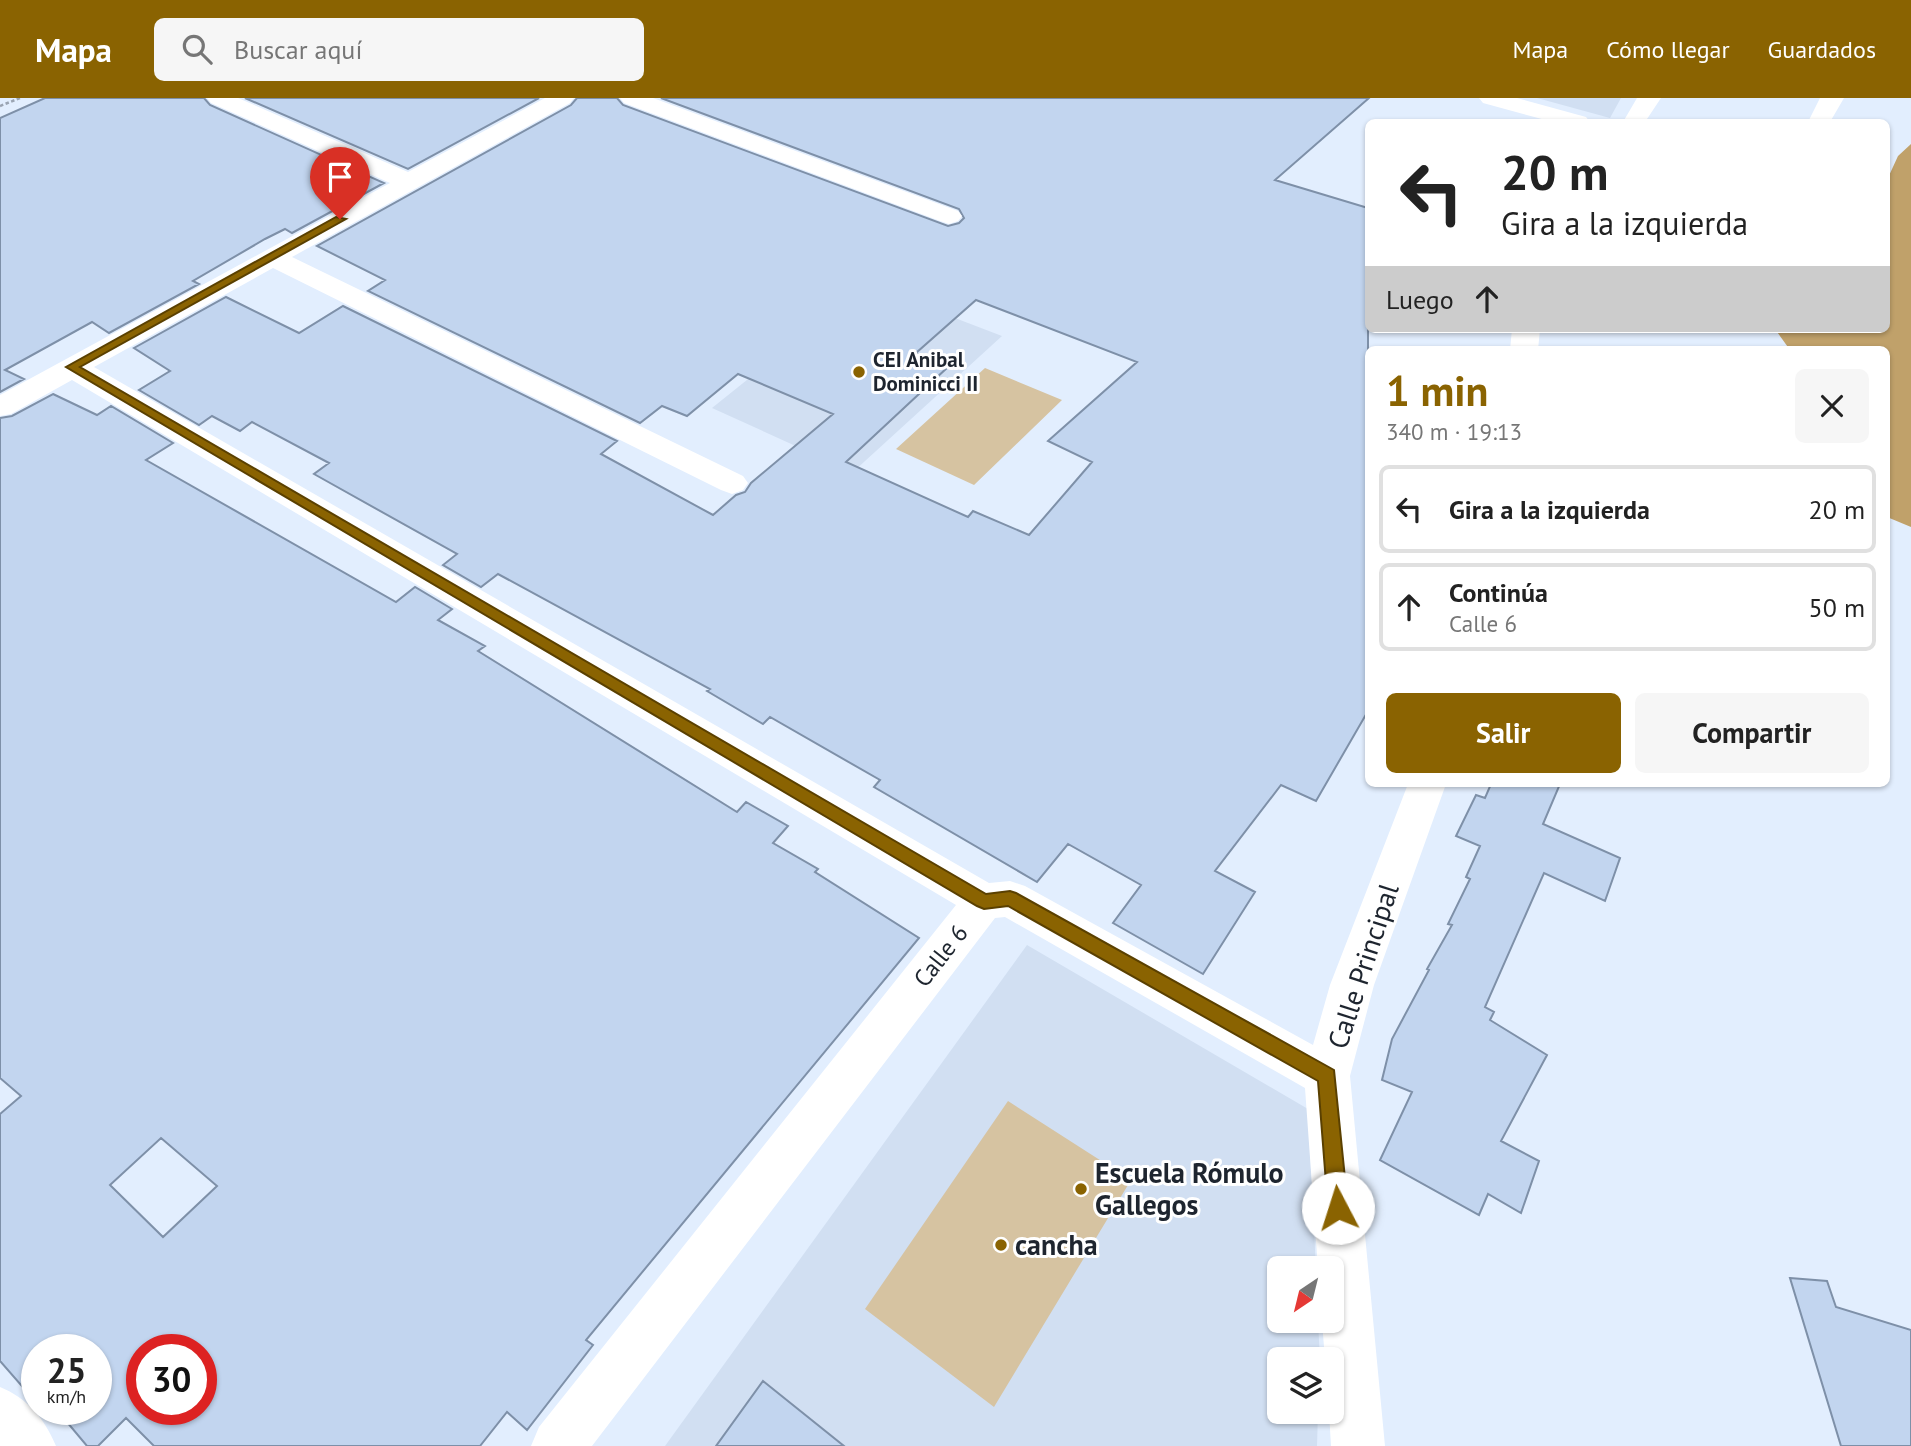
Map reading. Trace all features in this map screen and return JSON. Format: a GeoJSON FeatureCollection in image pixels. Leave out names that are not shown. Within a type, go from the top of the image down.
{"type":"FeatureCollection","features":[{"type":"Feature","properties":{"kind":"street"},"geometry":{"type":"LineString","coordinates":[[219,98],[410,181]]}},
{"type":"Feature","properties":{"kind":"street"},"geometry":{"type":"LineString","coordinates":[[0,407],[562,98]]}},
{"type":"Feature","properties":{"kind":"street"},"geometry":{"type":"LineString","coordinates":[[632,98],[949,216]]}},
{"type":"Feature","properties":{"kind":"street"},"geometry":{"type":"LineString","coordinates":[[1491,98],[1567,119]]}},
{"type":"Feature","properties":{"kind":"street"},"geometry":{"type":"LineString","coordinates":[[1636,119],[1649,98]]}},
{"type":"Feature","properties":{"kind":"street"},"geometry":{"type":"LineString","coordinates":[[1821,119],[1832,98]]}},
{"type":"Feature","properties":{"kind":"street"},"geometry":{"type":"LineString","coordinates":[[271,257],[732,483]]}},
{"type":"Feature","properties":{"kind":"street","name":"Calle 6"},"geometry":{"type":"LineString","coordinates":[[72,367],[984,901],[558,1446]]}},
{"type":"Feature","properties":{"kind":"street","name":"Calle Principal"},"geometry":{"type":"LineString","coordinates":[[1358,1446],[1327,1076],[1352,985],[1426,787]]}},
{"type":"Feature","properties":{"kind":"street"},"geometry":{"type":"LineString","coordinates":[[984,901],[1010,899],[1327,1076]]}},
{"type":"Feature","properties":{"kind":"street"},"geometry":{"type":"LineString","coordinates":[[0,1414],[29,1446]]}},
{"type":"Feature","properties":{"kind":"path"},"geometry":{"type":"LineString","coordinates":[[0,106],[20,98]]}},
{"type":"Feature","properties":{"kind":"shaded area"},"geometry":{"type":"Polygon","coordinates":[[[1537,98],[1621,98],[1610,118],[1537,98]]]}},
{"type":"Feature","properties":{"kind":"shaded area"},"geometry":{"type":"Polygon","coordinates":[[[1911,144],[1911,527],[1890,518],[1890,346],[1787,346],[1778,333],[1890,333],[1890,173],[1898,156],[1911,144]]]}},
{"type":"Feature","properties":{"kind":"shaded area","name":"CEI Anibal Dominicci II"},"geometry":{"type":"Polygon","coordinates":[[[866,284],[1002,336],[853,472],[712,408],[866,284]]]}},
{"type":"Feature","properties":{"kind":"shaded area"},"geometry":{"type":"Polygon","coordinates":[[[985,368],[1062,400],[974,485],[896,449],[985,368]]]}},
{"type":"Feature","properties":{"kind":"shaded area","name":"Escuela Rómulo Gallegos"},"geometry":{"type":"Polygon","coordinates":[[[1027,945],[1308,1109],[1315,1256],[1267,1256],[1267,1334],[1319,1334],[1319,1347],[1267,1347],[1267,1424],[1318,1424],[1317,1446],[665,1446],[1027,945]]]}},
{"type":"Feature","properties":{"kind":"shaded area","name":"cancha"},"geometry":{"type":"Polygon","coordinates":[[[1008,1101],[1131,1180],[994,1407],[865,1309],[1008,1101]]]}},
{"type":"Feature","properties":{"kind":"building"},"geometry":{"type":"Polygon","coordinates":[[[45,98],[204,98],[210,105],[384,183],[292,233],[285,229],[265,239],[193,281],[199,284],[109,333],[92,322],[5,370],[24,379],[0,392],[0,118],[45,98]]]}},
{"type":"Feature","properties":{"kind":"building"},"geometry":{"type":"Polygon","coordinates":[[[245,98],[539,98],[408,169],[245,98]]]}},
{"type":"Feature","properties":{"kind":"building"},"geometry":{"type":"Polygon","coordinates":[[[577,98],[617,98],[623,105],[948,226],[959,223],[964,218],[959,209],[661,98],[1369,98],[1275,180],[1365,207],[1365,333],[1368,333],[1368,346],[1365,346],[1365,716],[1316,801],[1281,785],[1215,871],[1255,892],[1203,974],[1113,923],[1141,885],[1068,844],[1037,882],[874,787],[880,780],[770,717],[763,724],[707,691],[710,689],[498,574],[481,587],[443,565],[457,554],[314,474],[329,463],[252,422],[240,431],[212,416],[199,425],[139,390],[170,371],[134,348],[226,297],[299,333],[343,306],[617,441],[601,454],[713,515],[736,495],[745,492],[751,483],[833,414],[738,374],[687,416],[662,406],[640,423],[368,291],[385,280],[317,246],[571,105],[577,98]],[[976,300],[916,353],[949,366],[846,462],[968,517],[973,511],[1029,535],[1092,462],[1048,441],[1137,362],[976,300]]]}},
{"type":"Feature","properties":{"kind":"building"},"geometry":{"type":"Polygon","coordinates":[[[53,394],[97,415],[111,406],[173,443],[146,460],[396,602],[415,587],[452,609],[438,620],[485,646],[478,651],[737,812],[746,802],[788,826],[773,843],[818,869],[815,872],[919,938],[586,1340],[593,1345],[527,1430],[507,1412],[480,1446],[154,1446],[133,1425],[217,1425],[217,1334],[126,1334],[126,1418],[98,1446],[87,1446],[69,1425],[112,1425],[112,1334],[21,1334],[21,1385],[0,1361],[0,1114],[21,1096],[0,1078],[0,418],[12,416],[53,394]],[[161,1138],[110,1185],[163,1237],[217,1186],[161,1138]]]}},
{"type":"Feature","properties":{"kind":"building"},"geometry":{"type":"Polygon","coordinates":[[[1490,787],[1559,787],[1543,824],[1620,858],[1605,901],[1544,873],[1485,1007],[1494,1012],[1490,1020],[1547,1055],[1501,1141],[1539,1161],[1521,1213],[1488,1194],[1479,1215],[1380,1160],[1412,1092],[1382,1080],[1392,1039],[1452,925],[1448,924],[1470,879],[1466,877],[1480,846],[1456,836],[1476,795],[1485,798],[1490,787]]]}},
{"type":"Feature","properties":{"kind":"building"},"geometry":{"type":"Polygon","coordinates":[[[1790,1278],[1827,1281],[1836,1307],[1911,1330],[1911,1446],[1841,1446],[1790,1278]]]}},
{"type":"Feature","properties":{"kind":"building"},"geometry":{"type":"Polygon","coordinates":[[[763,1381],[844,1446],[716,1446],[763,1381]]]}},
{"type":"Feature","properties":{"kind":"place","name":"CEI Anibal Dominicci II"},"geometry":{"type":"Point","coordinates":[859,372]}},
{"type":"Feature","properties":{"kind":"place","name":"Escuela Rómulo Gallegos"},"geometry":{"type":"Point","coordinates":[1081,1189]}},
{"type":"Feature","properties":{"kind":"place","name":"cancha"},"geometry":{"type":"Point","coordinates":[1001,1245]}},
{"type":"Feature","properties":{"kind":"route"},"geometry":{"type":"LineString","coordinates":[[340,219],[72,367],[984,901],[1010,899],[1327,1076],[1338,1208]]}}]}
